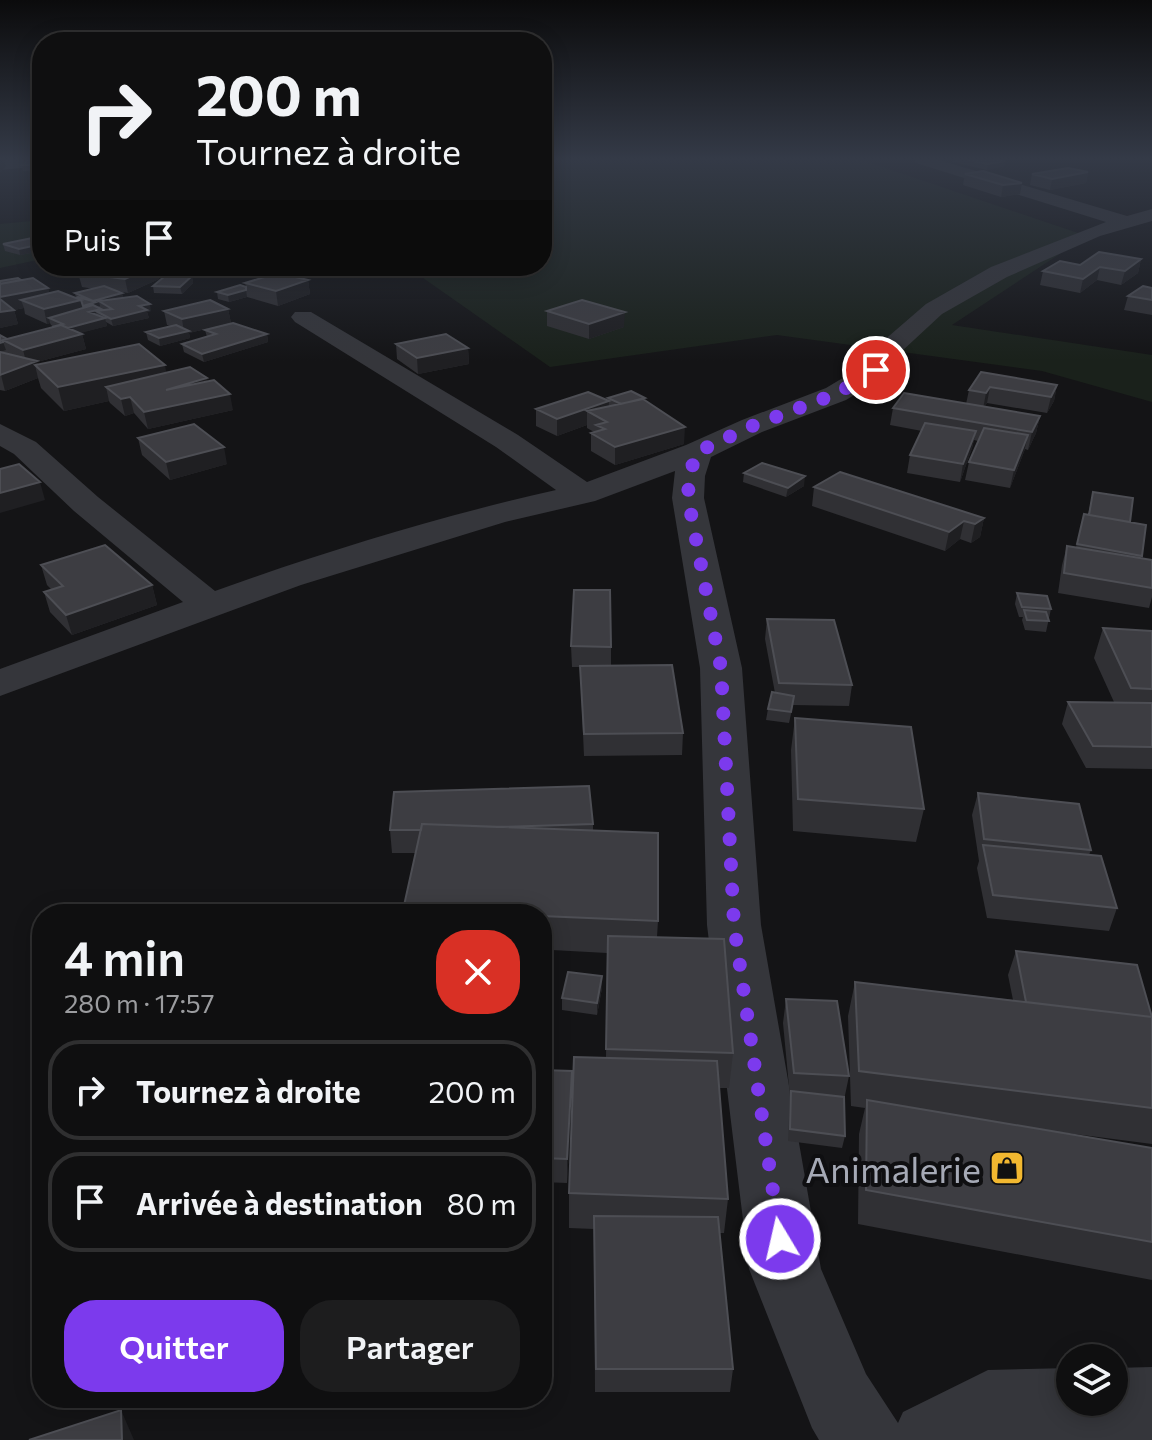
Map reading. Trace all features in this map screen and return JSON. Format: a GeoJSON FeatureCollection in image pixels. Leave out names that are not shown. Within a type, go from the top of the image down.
{"type":"FeatureCollection","features":[{"type":"Feature","properties":{"kind":"street"},"geometry":{"type":"LineString","coordinates":[[0,683],[288,577],[496,514],[583,494],[697,452],[752,426],[836,394],[876,370],[891,347],[934,309],[999,272],[1109,227]]}},
{"type":"Feature","properties":{"kind":"street"},"geometry":{"type":"LineString","coordinates":[[303,317],[507,441],[583,494]]}},
{"type":"Feature","properties":{"kind":"street"},"geometry":{"type":"LineString","coordinates":[[0,433],[25,448],[86,504],[212,607]]}},
{"type":"Feature","properties":{"kind":"street"},"geometry":{"type":"LineString","coordinates":[[697,452],[689,476],[688,498],[721,668],[734,925],[782,1254],[785,1269],[839,1401],[865,1440]]}},
{"type":"Feature","properties":{"kind":"street"},"geometry":{"type":"LineString","coordinates":[[931,1440],[988,1409],[1152,1406]]}},
{"type":"Feature","properties":{"kind":"shaded area"},"geometry":{"type":"Polygon","coordinates":[[[0,227],[32,227],[32,261],[0,268],[0,227]]]}},
{"type":"Feature","properties":{"kind":"shaded area"},"geometry":{"type":"Polygon","coordinates":[[[552,227],[1061,227],[1087,236],[952,325],[1152,355],[1152,402],[1042,371],[777,335],[550,367],[420,276],[552,276],[552,227]]]}},
{"type":"Feature","properties":{"kind":"building"},"geometry":{"type":"Polygon","coordinates":[[[32,238],[32,246],[19,249],[3,244],[32,238]]]}},
{"type":"Feature","properties":{"kind":"building"},"geometry":{"type":"Polygon","coordinates":[[[1099,252],[1141,259],[1125,271],[1100,267],[1083,279],[1043,271],[1060,261],[1080,265],[1099,252]]]}},
{"type":"Feature","properties":{"kind":"building"},"geometry":{"type":"Polygon","coordinates":[[[102,276],[132,276],[125,279],[102,276]]]}},
{"type":"Feature","properties":{"kind":"building"},"geometry":{"type":"Polygon","coordinates":[[[165,276],[192,276],[180,287],[153,286],[165,276]]]}},
{"type":"Feature","properties":{"kind":"building"},"geometry":{"type":"Polygon","coordinates":[[[268,276],[308,280],[276,291],[245,283],[268,276]]]}},
{"type":"Feature","properties":{"kind":"building"},"geometry":{"type":"Polygon","coordinates":[[[33,278],[48,288],[0,297],[0,284],[33,278]]]}},
{"type":"Feature","properties":{"kind":"building"},"geometry":{"type":"Polygon","coordinates":[[[21,280],[0,284],[0,281],[21,280]]]}},
{"type":"Feature","properties":{"kind":"building"},"geometry":{"type":"Polygon","coordinates":[[[240,285],[246,290],[228,295],[217,292],[240,285]]]}},
{"type":"Feature","properties":{"kind":"building"},"geometry":{"type":"Polygon","coordinates":[[[104,286],[122,293],[93,301],[75,293],[104,286]]]}},
{"type":"Feature","properties":{"kind":"building"},"geometry":{"type":"Polygon","coordinates":[[[1143,286],[1152,288],[1152,300],[1128,296],[1143,286]]]}},
{"type":"Feature","properties":{"kind":"building"},"geometry":{"type":"Polygon","coordinates":[[[58,291],[81,300],[44,309],[21,300],[58,291]]]}},
{"type":"Feature","properties":{"kind":"building"},"geometry":{"type":"Polygon","coordinates":[[[137,296],[150,304],[139,306],[147,310],[111,319],[96,311],[112,309],[99,301],[137,296]]]}},
{"type":"Feature","properties":{"kind":"building"},"geometry":{"type":"Polygon","coordinates":[[[78,297],[96,302],[83,306],[78,297]]]}},
{"type":"Feature","properties":{"kind":"building"},"geometry":{"type":"Polygon","coordinates":[[[0,299],[14,310],[0,312],[0,299]]]}},
{"type":"Feature","properties":{"kind":"building"},"geometry":{"type":"Polygon","coordinates":[[[210,300],[228,309],[182,319],[164,311],[210,300]]]}},
{"type":"Feature","properties":{"kind":"building"},"geometry":{"type":"Polygon","coordinates":[[[582,300],[625,312],[589,324],[547,311],[582,300]]]}},
{"type":"Feature","properties":{"kind":"building"},"geometry":{"type":"Polygon","coordinates":[[[93,305],[101,309],[89,312],[105,318],[68,328],[61,325],[52,327],[63,324],[49,318],[93,305]]]}},
{"type":"Feature","properties":{"kind":"building"},"geometry":{"type":"Polygon","coordinates":[[[233,323],[267,334],[202,354],[182,344],[216,334],[205,330],[233,323]]]}},
{"type":"Feature","properties":{"kind":"building"},"geometry":{"type":"Polygon","coordinates":[[[61,325],[82,334],[23,350],[3,340],[61,325]]]}},
{"type":"Feature","properties":{"kind":"building"},"geometry":{"type":"Polygon","coordinates":[[[176,325],[189,331],[159,338],[146,332],[176,325]]]}},
{"type":"Feature","properties":{"kind":"building"},"geometry":{"type":"Polygon","coordinates":[[[446,334],[468,348],[417,358],[396,344],[446,334]]]}},
{"type":"Feature","properties":{"kind":"building"},"geometry":{"type":"Polygon","coordinates":[[[139,344],[165,365],[58,387],[35,365],[139,344]]]}},
{"type":"Feature","properties":{"kind":"building"},"geometry":{"type":"Polygon","coordinates":[[[0,352],[37,361],[0,375],[0,352]]]}},
{"type":"Feature","properties":{"kind":"building"},"geometry":{"type":"Polygon","coordinates":[[[190,367],[207,378],[166,390],[214,380],[230,394],[144,412],[130,397],[121,399],[106,387],[190,367]]]}},
{"type":"Feature","properties":{"kind":"building"},"geometry":{"type":"Polygon","coordinates":[[[981,372],[1057,385],[1051,397],[990,387],[986,393],[969,390],[981,372]]]}},
{"type":"Feature","properties":{"kind":"building"},"geometry":{"type":"Polygon","coordinates":[[[631,391],[645,398],[621,404],[608,398],[631,391]]]}},
{"type":"Feature","properties":{"kind":"building"},"geometry":{"type":"Polygon","coordinates":[[[588,392],[609,401],[557,419],[536,409],[588,392]]]}},
{"type":"Feature","properties":{"kind":"building"},"geometry":{"type":"Polygon","coordinates":[[[904,393],[1040,416],[1032,432],[893,408],[904,393]]]}},
{"type":"Feature","properties":{"kind":"building"},"geometry":{"type":"Polygon","coordinates":[[[643,399],[685,427],[615,447],[591,433],[605,429],[596,425],[607,422],[587,411],[643,399]]]}},
{"type":"Feature","properties":{"kind":"building"},"geometry":{"type":"Polygon","coordinates":[[[925,423],[976,431],[963,464],[910,455],[925,423]]]}},
{"type":"Feature","properties":{"kind":"building"},"geometry":{"type":"Polygon","coordinates":[[[194,424],[224,447],[166,462],[138,438],[194,424]]]}},
{"type":"Feature","properties":{"kind":"building"},"geometry":{"type":"Polygon","coordinates":[[[984,428],[1028,435],[1014,470],[969,462],[984,428]]]}},
{"type":"Feature","properties":{"kind":"building"},"geometry":{"type":"Polygon","coordinates":[[[762,463],[805,476],[788,488],[744,473],[762,463]]]}},
{"type":"Feature","properties":{"kind":"building"},"geometry":{"type":"Polygon","coordinates":[[[19,464],[40,482],[0,493],[0,469],[19,464]]]}},
{"type":"Feature","properties":{"kind":"building"},"geometry":{"type":"Polygon","coordinates":[[[840,472],[984,518],[975,524],[964,521],[949,532],[814,487],[840,472]]]}},
{"type":"Feature","properties":{"kind":"building"},"geometry":{"type":"Polygon","coordinates":[[[1093,492],[1133,498],[1130,522],[1089,515],[1093,492]]]}},
{"type":"Feature","properties":{"kind":"building"},"geometry":{"type":"Polygon","coordinates":[[[1084,514],[1146,525],[1142,556],[1077,544],[1084,514]]]}},
{"type":"Feature","properties":{"kind":"building"},"geometry":{"type":"Polygon","coordinates":[[[105,545],[152,585],[66,615],[44,592],[63,586],[41,565],[105,545]]]}},
{"type":"Feature","properties":{"kind":"building"},"geometry":{"type":"Polygon","coordinates":[[[1067,546],[1152,560],[1152,588],[1064,573],[1067,546]]]}},
{"type":"Feature","properties":{"kind":"building"},"geometry":{"type":"Polygon","coordinates":[[[574,590],[610,590],[611,647],[571,646],[574,590]]]}},
{"type":"Feature","properties":{"kind":"building"},"geometry":{"type":"Polygon","coordinates":[[[1017,593],[1047,596],[1051,609],[1022,607],[1017,593]]]}},
{"type":"Feature","properties":{"kind":"building"},"geometry":{"type":"Polygon","coordinates":[[[1024,610],[1046,612],[1049,621],[1027,620],[1024,610]]]}},
{"type":"Feature","properties":{"kind":"building"},"geometry":{"type":"Polygon","coordinates":[[[767,619],[834,620],[852,685],[779,683],[767,619]]]}},
{"type":"Feature","properties":{"kind":"building"},"geometry":{"type":"Polygon","coordinates":[[[1103,628],[1152,631],[1152,689],[1131,688],[1103,628]]]}},
{"type":"Feature","properties":{"kind":"building"},"geometry":{"type":"Polygon","coordinates":[[[672,665],[683,733],[584,734],[580,666],[672,665]]]}},
{"type":"Feature","properties":{"kind":"building"},"geometry":{"type":"Polygon","coordinates":[[[772,692],[794,696],[791,712],[768,709],[772,692]]]}},
{"type":"Feature","properties":{"kind":"building"},"geometry":{"type":"Polygon","coordinates":[[[1068,702],[1152,703],[1152,747],[1093,746],[1068,702]]]}},
{"type":"Feature","properties":{"kind":"building"},"geometry":{"type":"Polygon","coordinates":[[[795,718],[911,727],[924,809],[798,799],[795,718]]]}},
{"type":"Feature","properties":{"kind":"building"},"geometry":{"type":"Polygon","coordinates":[[[589,786],[593,824],[497,827],[422,824],[421,830],[390,830],[394,792],[589,786]]]}},
{"type":"Feature","properties":{"kind":"building"},"geometry":{"type":"Polygon","coordinates":[[[978,793],[1079,804],[1091,850],[984,839],[978,793]]]}},
{"type":"Feature","properties":{"kind":"building"},"geometry":{"type":"Polygon","coordinates":[[[422,824],[658,833],[658,921],[552,916],[552,904],[404,904],[422,824]]]}},
{"type":"Feature","properties":{"kind":"building"},"geometry":{"type":"Polygon","coordinates":[[[983,845],[1101,856],[1117,908],[993,895],[983,845]]]}},
{"type":"Feature","properties":{"kind":"building"},"geometry":{"type":"Polygon","coordinates":[[[608,936],[724,939],[733,1053],[606,1049],[608,936]]]}},
{"type":"Feature","properties":{"kind":"building"},"geometry":{"type":"Polygon","coordinates":[[[1016,951],[1137,965],[1152,1017],[1026,1002],[1016,951]]]}},
{"type":"Feature","properties":{"kind":"building"},"geometry":{"type":"Polygon","coordinates":[[[568,972],[602,976],[597,1003],[562,998],[568,972]]]}},
{"type":"Feature","properties":{"kind":"building"},"geometry":{"type":"Polygon","coordinates":[[[855,982],[1152,1017],[1152,1108],[859,1071],[855,982]]]}},
{"type":"Feature","properties":{"kind":"building"},"geometry":{"type":"Polygon","coordinates":[[[786,999],[837,1001],[849,1076],[794,1073],[786,999]]]}},
{"type":"Feature","properties":{"kind":"building"},"geometry":{"type":"Polygon","coordinates":[[[574,1057],[717,1061],[728,1199],[569,1193],[574,1057]]]}},
{"type":"Feature","properties":{"kind":"building"},"geometry":{"type":"Polygon","coordinates":[[[552,1070],[572,1071],[567,1159],[552,1158],[552,1070]]]}},
{"type":"Feature","properties":{"kind":"building"},"geometry":{"type":"Polygon","coordinates":[[[791,1091],[844,1097],[845,1136],[790,1129],[791,1091]]]}},
{"type":"Feature","properties":{"kind":"building"},"geometry":{"type":"Polygon","coordinates":[[[867,1100],[1152,1148],[1152,1242],[866,1190],[867,1100]]]}},
{"type":"Feature","properties":{"kind":"building"},"geometry":{"type":"Polygon","coordinates":[[[594,1216],[718,1217],[733,1369],[596,1369],[594,1216]]]}},
{"type":"Feature","properties":{"kind":"building"},"geometry":{"type":"Polygon","coordinates":[[[121,1410],[122,1440],[29,1440],[121,1410]]]}},
{"type":"Feature","properties":{"kind":"place","name":"Animalerie"},"geometry":{"type":"Point","coordinates":[1007,1168]}},
{"type":"Feature","properties":{"kind":"route"},"geometry":{"type":"LineString","coordinates":[[780,1239],[734,925],[721,668],[688,498],[689,476],[697,452],[752,426],[836,394],[876,370]]}}]}
